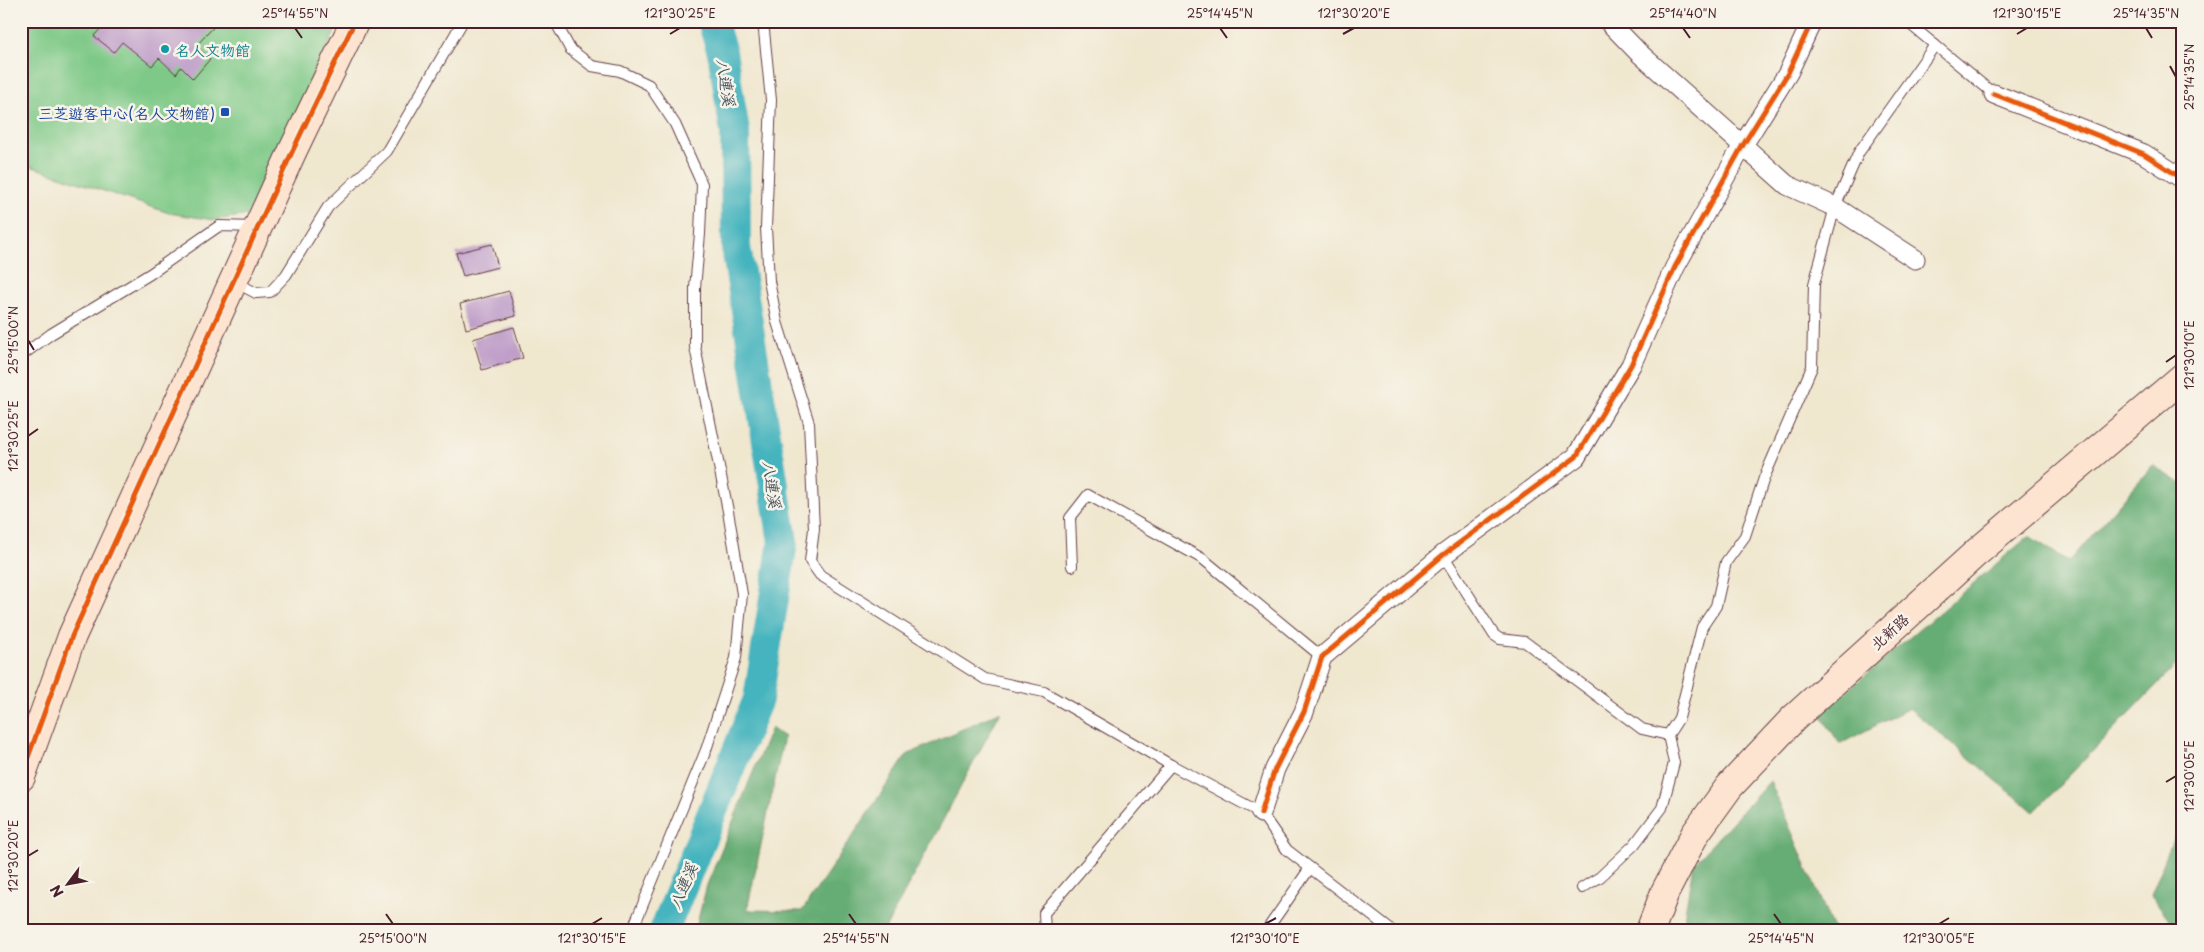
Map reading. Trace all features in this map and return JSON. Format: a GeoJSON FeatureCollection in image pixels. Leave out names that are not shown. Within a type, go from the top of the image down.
{"type":"FeatureCollection","features":[{"type":"Feature","properties":{"kind":"street"},"geometry":{"type":"LineString","coordinates":[[21,777],[72,636],[258,227],[355,21]]}},
{"type":"Feature","properties":{"kind":"street"},"geometry":{"type":"LineString","coordinates":[[1261,813],[1275,769],[1304,712],[1322,657],[1443,555],[1576,457],[1631,365],[1675,267],[1743,145],[1788,73],[1812,21]]}},
{"type":"Feature","properties":{"kind":"street"},"geometry":{"type":"LineString","coordinates":[[1609,22],[1638,52],[1788,184],[1835,207],[1915,259]]}},
{"type":"Feature","properties":{"kind":"street"},"geometry":{"type":"LineString","coordinates":[[1994,94],[2144,154],[2183,179]]}},
{"type":"Feature","properties":{"kind":"street","name":"北新路"},"geometry":{"type":"LineString","coordinates":[[1650,931],[1665,892],[1695,834],[1729,788],[1793,719],[1976,553],[2183,376]]}},
{"type":"Feature","properties":{"kind":"lane"},"geometry":{"type":"LineString","coordinates":[[234,282],[256,293],[270,292],[286,275],[328,207],[387,151],[463,21]]}},
{"type":"Feature","properties":{"kind":"lane"},"geometry":{"type":"LineString","coordinates":[[555,21],[570,49],[592,66],[620,71],[649,85],[675,124],[702,184],[695,288],[695,347],[728,511],[742,594],[736,658],[706,750],[632,931]]}},
{"type":"Feature","properties":{"kind":"lane"},"geometry":{"type":"LineString","coordinates":[[763,21],[771,100],[766,228],[769,281],[777,322],[809,423],[814,529],[810,562],[820,575],[985,679],[1044,692],[1171,765],[1261,813],[1287,850],[1392,931]]}},
{"type":"Feature","properties":{"kind":"lane"},"geometry":{"type":"LineString","coordinates":[[1906,21],[1994,94]]}},
{"type":"Feature","properties":{"kind":"lane"},"geometry":{"type":"LineString","coordinates":[[1582,888],[1600,877],[1634,845],[1662,808],[1674,763],[1668,735],[1679,718],[1702,627],[1716,606],[1726,562],[1745,536],[1764,478],[1812,367],[1814,284],[1835,207],[1859,152],[1935,45]]}},
{"type":"Feature","properties":{"kind":"lane"},"geometry":{"type":"LineString","coordinates":[[21,356],[51,334],[150,274],[219,226],[258,227]]}},
{"type":"Feature","properties":{"kind":"lane"},"geometry":{"type":"LineString","coordinates":[[1072,566],[1070,518],[1088,495],[1203,559],[1322,657]]}},
{"type":"Feature","properties":{"kind":"lane"},"geometry":{"type":"LineString","coordinates":[[1443,555],[1494,635],[1500,639],[1525,642],[1642,729],[1668,735]]}},
{"type":"Feature","properties":{"kind":"lane"},"geometry":{"type":"LineString","coordinates":[[1045,931],[1044,913],[1171,765]]}},
{"type":"Feature","properties":{"kind":"lane"},"geometry":{"type":"LineString","coordinates":[[1266,931],[1310,868]]}},
{"type":"Feature","properties":{"kind":"green space"},"geometry":{"type":"Polygon","coordinates":[[[21,21],[340,21],[248,215],[214,220],[169,213],[21,163],[21,21]]]}},
{"type":"Feature","properties":{"kind":"green space"},"geometry":{"type":"Polygon","coordinates":[[[2153,465],[2183,485],[2183,671],[2178,663],[2034,812],[1909,708],[1840,744],[1820,714],[2029,536],[2069,562],[2153,465]]]}},
{"type":"Feature","properties":{"kind":"green space"},"geometry":{"type":"Polygon","coordinates":[[[1001,711],[884,931],[695,931],[707,885],[771,728],[784,737],[747,910],[802,911],[907,755],[1001,711]]]}},
{"type":"Feature","properties":{"kind":"green space"},"geometry":{"type":"Polygon","coordinates":[[[1770,781],[1834,931],[1682,931],[1693,865],[1770,781]]]}},
{"type":"Feature","properties":{"kind":"green space"},"geometry":{"type":"Polygon","coordinates":[[[2183,814],[2183,931],[2178,931],[2151,895],[2183,814]]]}},
{"type":"Feature","properties":{"kind":"building","name":"名人文物館"},"geometry":{"type":"Polygon","coordinates":[[[95,21],[219,21],[196,46],[210,59],[193,79],[181,67],[176,74],[159,58],[152,66],[122,42],[114,52],[94,36],[102,27],[95,21]]]}},
{"type":"Feature","properties":{"kind":"building"},"geometry":{"type":"Polygon","coordinates":[[[492,244],[498,267],[463,276],[456,253],[492,244]]]}},
{"type":"Feature","properties":{"kind":"building"},"geometry":{"type":"Polygon","coordinates":[[[509,291],[516,316],[466,329],[460,304],[509,291]]]}},
{"type":"Feature","properties":{"kind":"building"},"geometry":{"type":"Polygon","coordinates":[[[514,327],[523,358],[482,370],[473,339],[514,327]]]}},
{"type":"Feature","properties":{"kind":"waterway","name":"八連溪"},"geometry":{"type":"LineString","coordinates":[[664,931],[758,699],[783,542],[736,247],[735,132],[722,52],[712,21]]}},
{"type":"Feature","properties":{"kind":"cycle path"},"geometry":{"type":"LineString","coordinates":[[21,777],[72,636],[293,150],[355,21]]}},
{"type":"Feature","properties":{"kind":"cycle path"},"geometry":{"type":"LineString","coordinates":[[1261,813],[1275,769],[1304,712],[1322,657],[1443,555],[1576,457],[1631,365],[1675,267],[1743,145],[1788,73],[1812,21]]}},
{"type":"Feature","properties":{"kind":"cycle path"},"geometry":{"type":"LineString","coordinates":[[1994,94],[2144,154],[2183,179]]}},
{"type":"Feature","properties":{"kind":"place","name":"名人文物館"},"geometry":{"type":"Point","coordinates":[165,49]}},
{"type":"Feature","properties":{"kind":"place","name":"三芝遊客中心(名人文物館)"},"geometry":{"type":"Point","coordinates":[225,112]}}]}
